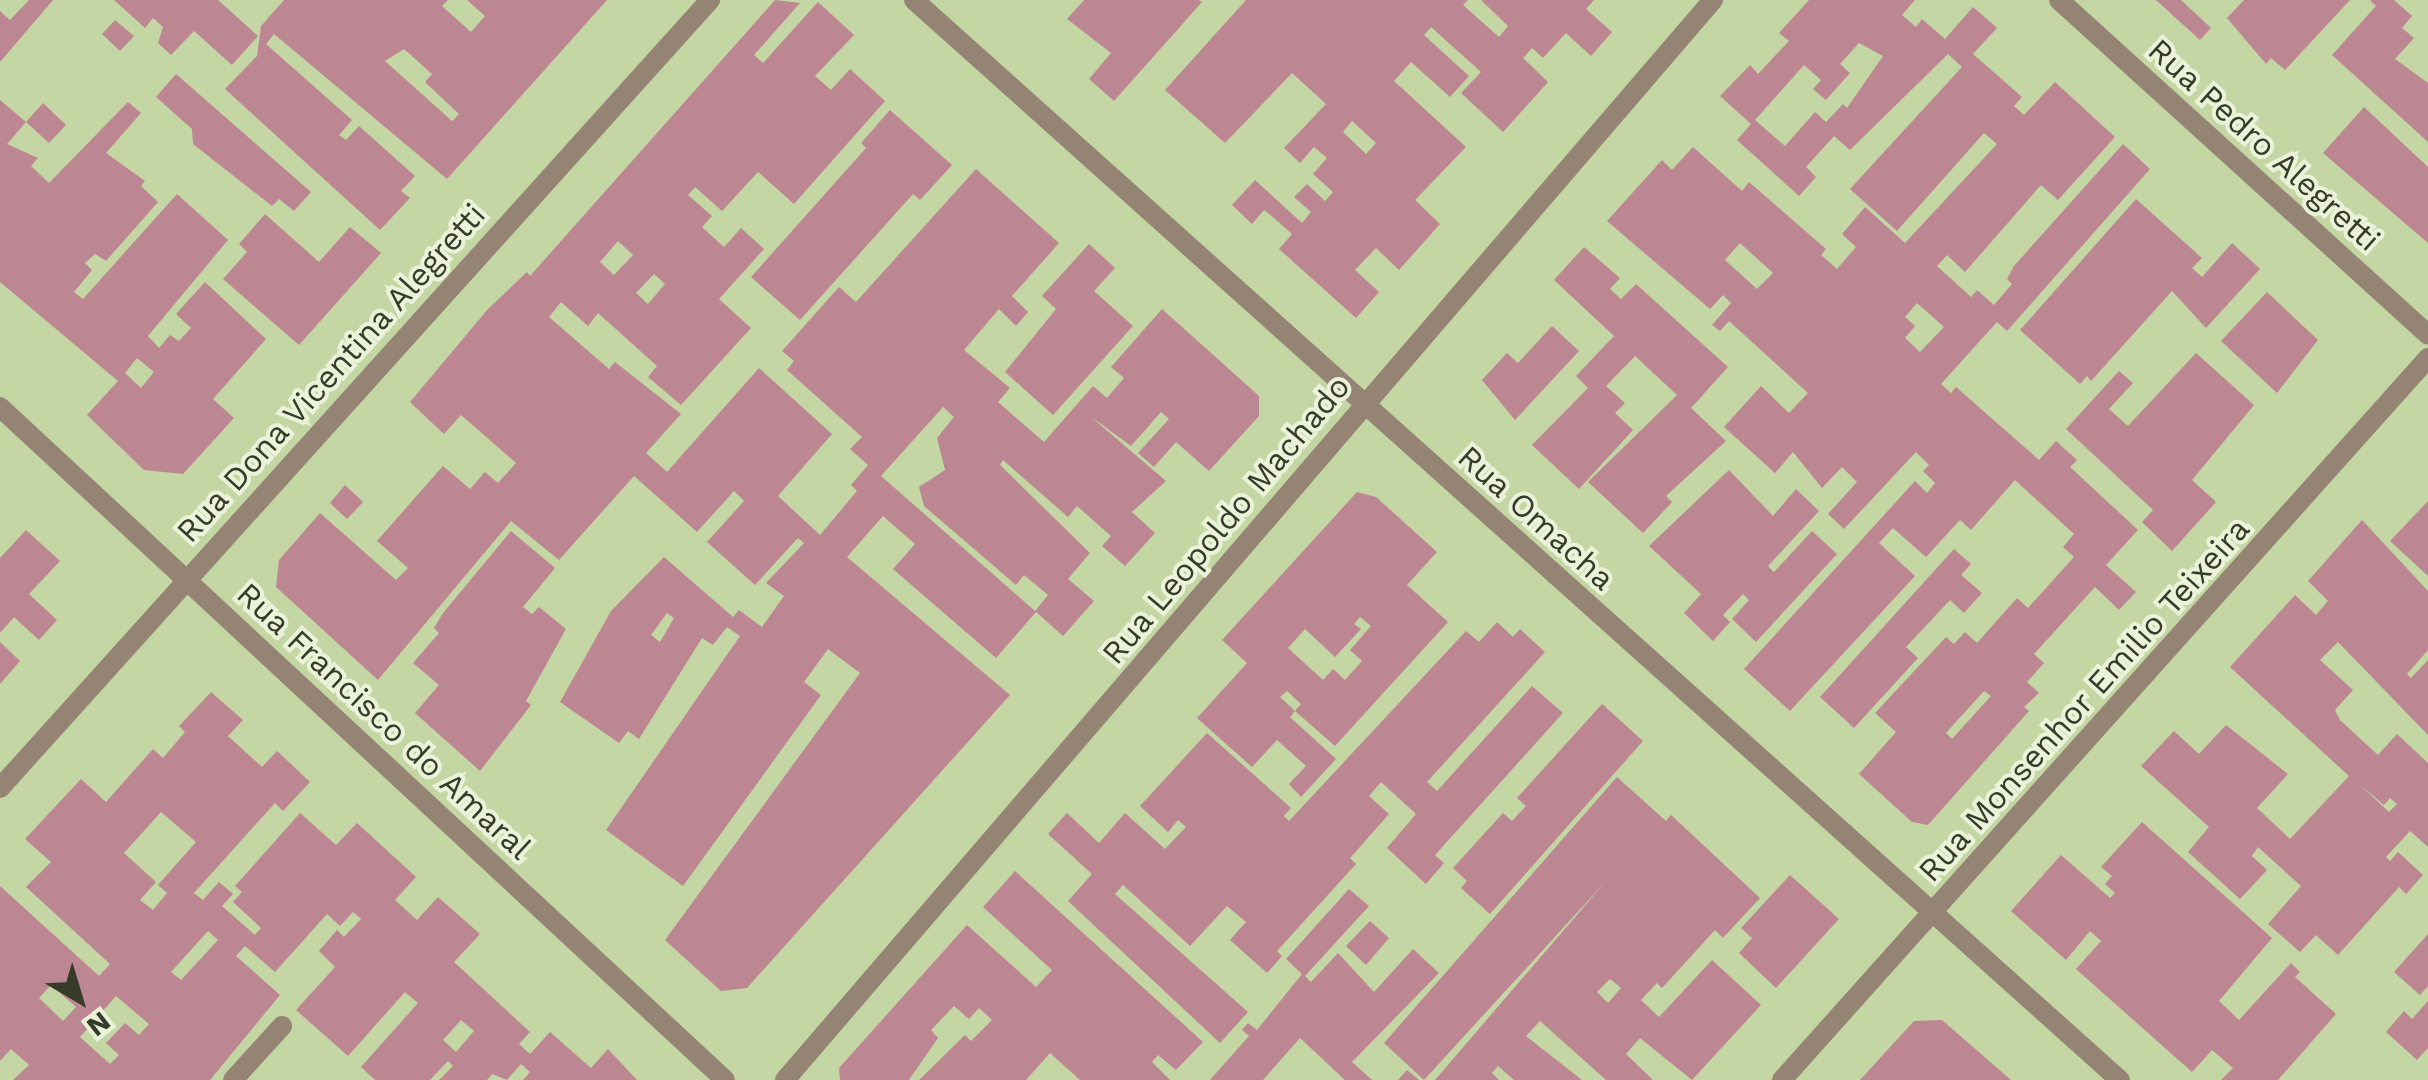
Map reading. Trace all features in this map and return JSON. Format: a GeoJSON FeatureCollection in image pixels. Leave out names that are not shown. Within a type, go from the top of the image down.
{"type":"FeatureCollection","features":[{"type":"Feature","properties":{"kind":"street","name":"Rua Dona Vicentina Alegretti"},"geometry":{"type":"LineString","coordinates":[[0,788],[710,0]]}},
{"type":"Feature","properties":{"kind":"street","name":"Rua Omacha"},"geometry":{"type":"LineString","coordinates":[[914,0],[2120,1080]]}},
{"type":"Feature","properties":{"kind":"street","name":"Rua Leopoldo Machado"},"geometry":{"type":"LineString","coordinates":[[785,1080],[1713,0]]}},
{"type":"Feature","properties":{"kind":"street","name":"Rua Pedro Alegretti"},"geometry":{"type":"LineString","coordinates":[[2059,0],[2428,335]]}},
{"type":"Feature","properties":{"kind":"street","name":"Rua Monsenhor Emilio Teixeira"},"geometry":{"type":"LineString","coordinates":[[1782,1080],[2428,358]]}},
{"type":"Feature","properties":{"kind":"street","name":"Rua Francisco do Amaral"},"geometry":{"type":"LineString","coordinates":[[0,407],[725,1080]]}},
{"type":"Feature","properties":{"kind":"street"},"geometry":{"type":"LineString","coordinates":[[233,1080],[282,1026]]}},
{"type":"Feature","properties":{"kind":"building"},"geometry":{"type":"Polygon","coordinates":[[[29,0],[53,0],[0,62],[0,11],[10,20],[29,0]]]}},
{"type":"Feature","properties":{"kind":"building"},"geometry":{"type":"Polygon","coordinates":[[[114,0],[218,0],[258,36],[232,65],[194,31],[171,55],[158,43],[163,27],[153,18],[145,28],[114,0]]]}},
{"type":"Feature","properties":{"kind":"building"},"geometry":{"type":"Polygon","coordinates":[[[284,0],[448,0],[442,6],[471,32],[485,16],[467,0],[607,0],[447,179],[274,34],[266,44],[352,120],[339,135],[346,140],[359,126],[415,176],[401,191],[410,198],[380,230],[225,89],[257,56],[261,26],[284,0]],[[404,49],[385,61],[452,121],[459,114],[425,82],[432,74],[404,49]]]}},
{"type":"Feature","properties":{"kind":"building"},"geometry":{"type":"Polygon","coordinates":[[[775,0],[800,3],[754,55],[763,63],[818,2],[854,35],[815,76],[831,90],[850,69],[885,101],[794,204],[758,172],[722,211],[695,187],[688,195],[712,216],[702,227],[724,247],[741,228],[764,249],[719,299],[751,328],[681,405],[648,377],[657,366],[598,313],[588,326],[561,302],[549,317],[609,369],[615,362],[681,414],[646,453],[667,472],[759,368],[832,434],[778,496],[820,535],[857,491],[851,485],[868,465],[850,449],[862,437],[787,370],[794,361],[782,351],[839,287],[856,302],[976,169],[1059,243],[1012,296],[1028,312],[1016,326],[999,309],[964,350],[1010,388],[998,402],[1044,442],[1093,386],[1107,398],[1124,378],[1111,367],[1162,309],[1259,396],[1259,416],[1209,471],[1176,442],[1154,467],[1138,453],[1169,419],[1161,412],[1131,446],[1090,416],[1166,481],[1132,512],[1155,533],[1125,566],[1102,546],[1111,536],[1077,506],[1068,517],[1003,460],[1000,465],[1090,553],[1068,579],[1094,601],[1063,636],[1036,612],[996,658],[893,569],[915,544],[883,516],[847,557],[1010,695],[747,988],[721,991],[665,940],[860,673],[828,649],[804,682],[821,695],[683,886],[606,830],[740,636],[727,627],[713,645],[702,638],[639,739],[628,731],[619,743],[560,702],[611,611],[664,557],[733,617],[739,610],[762,627],[784,596],[766,583],[804,543],[798,538],[755,585],[707,542],[744,501],[734,491],[697,532],[634,476],[559,560],[511,521],[378,680],[276,587],[279,560],[320,513],[396,580],[408,568],[377,541],[443,466],[470,489],[485,472],[498,483],[516,463],[461,415],[444,434],[410,402],[488,309],[527,272],[530,276],[775,0]],[[618,241],[600,262],[614,275],[633,255],[618,241]],[[654,274],[636,293],[648,304],[665,284],[654,274]],[[943,407],[881,476],[1035,611],[1048,595],[1024,575],[1016,585],[924,506],[919,487],[945,470],[937,438],[954,417],[943,407]],[[667,613],[651,635],[660,642],[674,618],[667,613]]]}},
{"type":"Feature","properties":{"kind":"building"},"geometry":{"type":"Polygon","coordinates":[[[1084,0],[1202,2],[1114,101],[1089,79],[1111,53],[1067,19],[1084,0]]]}},
{"type":"Feature","properties":{"kind":"building"},"geometry":{"type":"Polygon","coordinates":[[[1246,0],[1468,0],[1463,5],[1499,37],[1508,26],[1481,0],[1594,0],[1586,9],[1612,32],[1591,56],[1566,33],[1543,58],[1532,48],[1523,58],[1548,82],[1503,132],[1461,93],[1481,72],[1431,27],[1424,35],[1469,76],[1450,97],[1411,62],[1394,81],[1466,147],[1415,200],[1440,224],[1399,270],[1376,248],[1355,270],[1379,292],[1356,318],[1279,249],[1292,234],[1264,210],[1252,224],[1232,205],[1255,180],[1302,223],[1311,212],[1294,197],[1307,184],[1325,201],[1333,192],[1313,174],[1327,158],[1314,147],[1300,163],[1284,148],[1326,104],[1292,73],[1225,143],[1165,90],[1246,0]],[[1352,121],[1343,132],[1366,154],[1376,143],[1352,121]]]}},
{"type":"Feature","properties":{"kind":"building"},"geometry":{"type":"Polygon","coordinates":[[[1809,0],[1915,0],[1902,15],[1916,27],[1922,19],[1945,39],[1973,7],[1997,28],[1973,54],[2022,97],[2014,106],[2024,115],[2055,82],[2115,137],[2058,200],[2041,185],[1965,272],[1947,255],[1937,266],[1971,297],[1977,290],[1994,305],[2012,284],[2007,279],[2014,266],[2123,144],[2150,169],[2007,331],[1997,322],[1941,384],[1951,393],[1956,387],[2039,460],[2056,441],[2077,460],[2070,467],[2138,530],[2106,565],[2136,592],[2119,610],[2095,587],[2034,654],[2044,663],[2027,682],[2039,693],[2024,707],[2029,711],[1928,825],[1912,822],[1859,774],[1896,732],[1875,713],[1946,637],[1954,644],[1965,632],[1977,643],[2017,598],[2028,608],[2074,557],[2063,547],[2074,534],[2015,480],[1971,530],[1960,520],[1926,557],[1893,528],[1879,543],[1915,576],[1790,711],[1744,669],[1915,481],[1927,493],[1935,483],[1923,471],[1929,465],[1916,452],[1844,529],[1828,514],[1857,482],[1842,467],[1822,488],[1793,452],[1775,473],[1724,427],[1761,386],[1789,413],[1808,393],[1729,321],[1720,331],[1712,325],[1731,303],[1723,295],[1710,309],[1607,221],[1662,160],[1672,170],[1693,147],[1742,191],[1749,182],[1826,249],[1821,255],[1837,269],[1856,247],[1842,234],[1865,207],[1905,243],[1997,144],[1984,133],[1897,231],[1850,189],[1962,67],[1948,54],[1850,150],[1834,136],[1806,167],[1816,177],[1799,196],[1737,140],[1751,124],[1720,96],[1750,65],[1758,74],[1789,41],[1779,33],[1809,0]],[[1859,43],[1840,64],[1850,73],[1826,100],[1813,89],[1821,80],[1804,65],[1755,120],[1785,146],[1815,112],[1826,122],[1843,104],[1847,108],[1883,56],[1859,43]],[[1740,243],[1725,260],[1757,289],[1773,273],[1740,243]],[[1917,303],[1905,317],[1915,326],[1905,338],[1920,352],[1944,327],[1917,303]],[[1984,691],[1946,733],[1952,739],[1991,696],[1984,691]]]}},
{"type":"Feature","properties":{"kind":"building"},"geometry":{"type":"Polygon","coordinates":[[[2156,0],[2181,0],[2211,28],[2200,40],[2156,0]]]}},
{"type":"Feature","properties":{"kind":"building"},"geometry":{"type":"Polygon","coordinates":[[[2244,0],[2350,0],[2285,70],[2271,58],[2266,64],[2227,18],[2244,0]]]}},
{"type":"Feature","properties":{"kind":"building"},"geometry":{"type":"Polygon","coordinates":[[[2370,0],[2394,0],[2412,16],[2402,28],[2414,38],[2395,59],[2428,83],[2428,142],[2332,55],[2376,6],[2370,0]]]}},
{"type":"Feature","properties":{"kind":"building"},"geometry":{"type":"Polygon","coordinates":[[[115,20],[134,36],[120,51],[102,34],[115,20]]]}},
{"type":"Feature","properties":{"kind":"building"},"geometry":{"type":"Polygon","coordinates":[[[176,74],[311,192],[294,211],[279,199],[272,206],[193,144],[192,129],[156,97],[176,74]]]}},
{"type":"Feature","properties":{"kind":"building"},"geometry":{"type":"Polygon","coordinates":[[[0,100],[26,122],[7,144],[38,158],[31,166],[49,183],[128,102],[141,113],[106,153],[145,181],[141,186],[158,202],[106,261],[95,254],[85,263],[92,270],[74,292],[83,299],[177,194],[228,240],[148,336],[159,348],[170,335],[179,341],[191,328],[176,314],[205,282],[266,339],[213,399],[234,418],[183,474],[144,470],[87,415],[118,381],[0,282],[0,100]],[[137,358],[125,373],[141,388],[154,372],[137,358]]]}},
{"type":"Feature","properties":{"kind":"building"},"geometry":{"type":"Polygon","coordinates":[[[43,103],[66,125],[49,143],[26,122],[43,103]]]}},
{"type":"Feature","properties":{"kind":"building"},"geometry":{"type":"Polygon","coordinates":[[[2364,107],[2428,167],[2428,243],[2323,153],[2364,107]]]}},
{"type":"Feature","properties":{"kind":"building"},"geometry":{"type":"Polygon","coordinates":[[[890,110],[952,165],[920,200],[913,194],[800,320],[751,277],[866,148],[861,143],[890,110]]]}},
{"type":"Feature","properties":{"kind":"building"},"geometry":{"type":"Polygon","coordinates":[[[2136,199],[2202,258],[2192,268],[2202,277],[2232,243],[2260,269],[2206,328],[2172,291],[2091,381],[2087,376],[2080,384],[2020,330],[2136,199]]]}},
{"type":"Feature","properties":{"kind":"building"},"geometry":{"type":"Polygon","coordinates":[[[265,214],[319,262],[350,227],[381,253],[299,345],[223,279],[247,252],[239,244],[265,214]]]}},
{"type":"Feature","properties":{"kind":"building"},"geometry":{"type":"Polygon","coordinates":[[[1089,244],[1115,268],[1094,291],[1133,326],[1053,415],[1005,372],[1056,309],[1042,296],[1089,244]]]}},
{"type":"Feature","properties":{"kind":"building"},"geometry":{"type":"Polygon","coordinates":[[[1584,247],[1620,278],[1610,289],[1621,299],[1636,284],[1728,367],[1691,408],[1726,441],[1666,496],[1672,502],[1643,533],[1588,482],[1677,395],[1635,356],[1606,386],[1625,403],[1615,413],[1633,430],[1579,489],[1532,445],[1588,388],[1576,376],[1614,336],[1554,280],[1584,247]]]}},
{"type":"Feature","properties":{"kind":"building"},"geometry":{"type":"Polygon","coordinates":[[[2267,292],[2318,340],[2277,393],[2221,341],[2267,292]]]}},
{"type":"Feature","properties":{"kind":"building"},"geometry":{"type":"Polygon","coordinates":[[[1552,326],[1579,351],[1515,420],[1482,380],[1507,353],[1518,363],[1552,326]]]}},
{"type":"Feature","properties":{"kind":"building"},"geometry":{"type":"Polygon","coordinates":[[[2196,353],[2254,405],[2192,480],[2216,502],[2172,551],[2142,522],[2153,510],[2066,429],[2119,371],[2133,383],[2109,409],[2128,426],[2196,353]]]}},
{"type":"Feature","properties":{"kind":"building"},"geometry":{"type":"Polygon","coordinates":[[[1729,470],[1773,516],[1796,489],[1819,511],[1768,566],[1774,572],[1812,531],[1837,554],[1756,642],[1732,619],[1749,600],[1743,594],[1723,615],[1730,622],[1713,641],[1684,613],[1701,594],[1649,546],[1729,470]]]}},
{"type":"Feature","properties":{"kind":"building"},"geometry":{"type":"Polygon","coordinates":[[[345,485],[363,502],[347,519],[330,503],[345,485]]]}},
{"type":"Feature","properties":{"kind":"building"},"geometry":{"type":"Polygon","coordinates":[[[1357,492],[1376,497],[1437,552],[1407,585],[1448,622],[1335,746],[1295,711],[1290,717],[1336,759],[1301,797],[1289,784],[1306,766],[1277,740],[1252,767],[1197,718],[1247,663],[1222,640],[1357,492]],[[1360,617],[1354,624],[1361,629],[1335,657],[1305,629],[1288,648],[1323,680],[1333,669],[1345,680],[1362,661],[1350,650],[1371,626],[1360,617]],[[1287,691],[1280,697],[1295,711],[1301,704],[1287,691]]]}},
{"type":"Feature","properties":{"kind":"building"},"geometry":{"type":"Polygon","coordinates":[[[2428,501],[2428,576],[2390,541],[2428,501]]]}},
{"type":"Feature","properties":{"kind":"building"},"geometry":{"type":"Polygon","coordinates":[[[2362,520],[2428,591],[2428,650],[2407,674],[2411,678],[2428,660],[2428,735],[2338,642],[2320,660],[2353,690],[2335,710],[2340,720],[2378,755],[2397,734],[2428,763],[2428,847],[2410,831],[2386,857],[2390,861],[2398,852],[2423,875],[2406,894],[2399,887],[2338,955],[2316,935],[2300,952],[2268,924],[2301,886],[2258,847],[2252,856],[2267,870],[2240,899],[2188,852],[2209,827],[2141,766],[2174,731],[2199,754],[2226,725],[2288,774],[2257,808],[2290,839],[2349,776],[2230,667],[2295,595],[2316,615],[2328,601],[2308,581],[2362,520]],[[2360,785],[2389,812],[2397,804],[2390,798],[2384,805],[2360,785]]]}},
{"type":"Feature","properties":{"kind":"building"},"geometry":{"type":"Polygon","coordinates":[[[26,530],[60,561],[29,594],[57,620],[39,640],[14,617],[0,633],[0,558],[26,530]]]}},
{"type":"Feature","properties":{"kind":"building"},"geometry":{"type":"Polygon","coordinates":[[[511,531],[555,568],[523,607],[532,614],[539,607],[566,629],[526,701],[531,705],[480,771],[415,713],[439,685],[413,663],[439,633],[434,628],[443,613],[511,531]]]}},
{"type":"Feature","properties":{"kind":"building"},"geometry":{"type":"Polygon","coordinates":[[[1954,549],[1971,564],[1961,575],[1982,593],[1964,613],[1950,600],[1906,647],[1918,658],[1854,728],[1820,697],[1954,549]]]}},
{"type":"Feature","properties":{"kind":"building"},"geometry":{"type":"Polygon","coordinates":[[[1497,622],[1513,637],[1520,629],[1545,652],[1427,782],[1437,791],[1532,686],[1563,713],[1435,855],[1444,863],[1426,884],[1387,848],[1416,814],[1381,782],[1369,796],[1389,814],[1350,858],[1356,864],[1277,951],[1282,956],[1267,973],[1230,940],[1246,922],[1227,906],[1190,946],[1123,885],[1115,894],[1248,1012],[1220,1043],[1068,901],[1092,874],[1048,834],[1067,813],[1099,843],[1125,813],[1165,849],[1186,827],[1178,820],[1168,832],[1140,806],[1207,733],[1291,808],[1284,816],[1289,821],[1466,631],[1479,642],[1497,622]]]}},
{"type":"Feature","properties":{"kind":"building"},"geometry":{"type":"Polygon","coordinates":[[[0,642],[20,661],[0,684],[0,642]]]}},
{"type":"Feature","properties":{"kind":"building"},"geometry":{"type":"Polygon","coordinates":[[[211,692],[243,720],[228,736],[262,767],[277,751],[310,782],[283,811],[275,803],[194,893],[203,900],[219,882],[233,894],[222,906],[255,935],[261,928],[233,902],[242,892],[235,886],[300,813],[336,845],[357,823],[416,877],[395,900],[417,920],[438,897],[480,934],[454,962],[530,1032],[519,1044],[530,1054],[550,1032],[591,1068],[608,1049],[637,1080],[523,1080],[530,1072],[521,1064],[507,1080],[492,1074],[487,1080],[439,1080],[453,1066],[448,1061],[430,1080],[375,1080],[361,1067],[418,1003],[405,992],[348,1056],[296,1010],[335,967],[319,951],[337,930],[344,937],[361,919],[353,912],[340,926],[327,914],[275,972],[245,946],[236,956],[280,995],[210,1080],[13,1080],[29,1065],[11,1049],[0,1061],[0,886],[99,976],[110,964],[26,887],[51,862],[25,839],[81,779],[106,802],[153,749],[163,758],[185,732],[179,726],[211,692]],[[161,812],[124,853],[156,882],[140,900],[153,910],[167,893],[158,885],[196,842],[161,812]],[[208,931],[171,972],[181,980],[218,940],[208,931]],[[51,985],[39,998],[63,1021],[76,1007],[51,985]],[[116,996],[80,1037],[110,1064],[119,1055],[106,1043],[125,1023],[139,1035],[149,1024],[116,996]],[[461,1020],[443,1040],[456,1052],[474,1031],[461,1020]]]}},
{"type":"Feature","properties":{"kind":"building"},"geometry":{"type":"Polygon","coordinates":[[[1602,704],[1643,741],[1490,914],[1461,888],[1467,881],[1453,868],[1503,813],[1512,821],[1526,806],[1517,798],[1602,704]]]}},
{"type":"Feature","properties":{"kind":"building"},"geometry":{"type":"Polygon","coordinates":[[[1617,777],[1666,821],[1671,815],[1760,898],[1723,938],[1715,930],[1662,988],[1657,983],[1641,1000],[1659,1017],[1712,960],[1761,1005],[1692,1080],[1640,1038],[1626,1054],[1653,1080],[1606,1080],[1540,1021],[1526,1036],[1582,1080],[1514,1080],[1498,1066],[1492,1073],[1499,1080],[1435,1080],[1606,881],[1424,1080],[1384,1043],[1617,777]],[[1610,979],[1597,992],[1608,1003],[1621,988],[1610,979]]]}},
{"type":"Feature","properties":{"kind":"building"},"geometry":{"type":"Polygon","coordinates":[[[2142,822],[2272,938],[2219,1001],[2239,1020],[2291,963],[2300,972],[2295,977],[2336,1014],[2278,1080],[2221,1080],[2233,1068],[2212,1050],[2192,1072],[2076,969],[2101,941],[2090,931],[2066,960],[2011,911],[2061,855],[2110,898],[2115,893],[2105,884],[2112,876],[2101,867],[2142,822]]]}},
{"type":"Feature","properties":{"kind":"building"},"geometry":{"type":"Polygon","coordinates":[[[1015,871],[1203,1042],[1176,1070],[1158,1055],[1152,1062],[1170,1080],[1080,1080],[1050,1053],[1026,1080],[919,1080],[965,1035],[971,1041],[992,1020],[979,1008],[969,1019],[954,1006],[931,1030],[938,1038],[909,1080],[840,1080],[839,1068],[967,925],[1036,987],[1052,970],[983,907],[1015,871]]]}},
{"type":"Feature","properties":{"kind":"building"},"geometry":{"type":"Polygon","coordinates":[[[1790,875],[1839,919],[1776,988],[1739,953],[1752,938],[1741,928],[1790,875]]]}},
{"type":"Feature","properties":{"kind":"building"},"geometry":{"type":"Polygon","coordinates":[[[1349,889],[1369,906],[1305,976],[1311,982],[1338,953],[1374,992],[1413,949],[1439,973],[1352,1062],[1372,1080],[1345,1080],[1300,1038],[1263,1080],[1210,1080],[1249,1036],[1242,1030],[1248,1023],[1257,1030],[1302,974],[1286,959],[1349,889]]]}},
{"type":"Feature","properties":{"kind":"building"},"geometry":{"type":"Polygon","coordinates":[[[1370,921],[1389,938],[1366,965],[1346,946],[1370,921]]]}},
{"type":"Feature","properties":{"kind":"building"},"geometry":{"type":"Polygon","coordinates":[[[2428,934],[2428,986],[2420,995],[2394,972],[2428,934]]]}},
{"type":"Feature","properties":{"kind":"building"},"geometry":{"type":"Polygon","coordinates":[[[2428,1001],[2428,1048],[2417,1060],[2386,1032],[2404,1011],[2412,1019],[2428,1001]]]}},
{"type":"Feature","properties":{"kind":"building"},"geometry":{"type":"Polygon","coordinates":[[[1942,1020],[2011,1080],[1860,1080],[1914,1021],[1942,1020]]]}},
{"type":"Feature","properties":{"kind":"building"},"geometry":{"type":"Polygon","coordinates":[[[1407,1070],[1419,1080],[1398,1080],[1407,1070]]]}}]}
